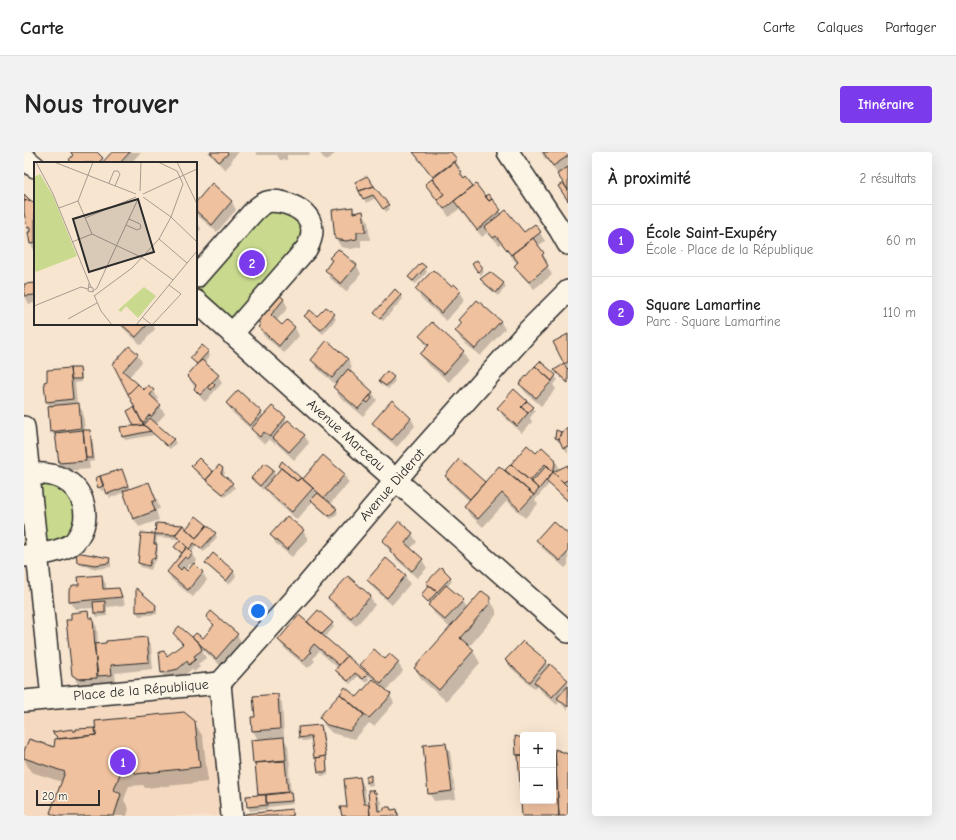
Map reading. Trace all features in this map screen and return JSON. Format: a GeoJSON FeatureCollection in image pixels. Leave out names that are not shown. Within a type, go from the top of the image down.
{"type":"FeatureCollection","features":[{"type":"Feature","properties":{"kind":"street"},"geometry":{"type":"LineString","coordinates":[[508,152],[568,244]]}},
{"type":"Feature","properties":{"kind":"street"},"geometry":{"type":"LineString","coordinates":[[24,158],[34,166]]}},
{"type":"Feature","properties":{"kind":"street"},"geometry":{"type":"LineString","coordinates":[[197,276],[260,205],[277,201],[293,206],[307,217],[312,232],[311,240],[307,248],[232,334]]}},
{"type":"Feature","properties":{"kind":"street","name":"Avenue Diderot"},"geometry":{"type":"LineString","coordinates":[[220,683],[304,589],[396,480],[528,331],[568,291]]}},
{"type":"Feature","properties":{"kind":"street","name":"Avenue Marceau"},"geometry":{"type":"LineString","coordinates":[[197,302],[375,462],[568,632]]}},
{"type":"Feature","properties":{"kind":"street"},"geometry":{"type":"LineString","coordinates":[[24,427],[31,555],[52,698]]}},
{"type":"Feature","properties":{"kind":"street"},"geometry":{"type":"LineString","coordinates":[[26,474],[55,475],[65,480],[73,486],[82,497],[85,508],[85,521],[82,532],[74,543],[62,550],[31,555]]}},
{"type":"Feature","properties":{"kind":"street","name":"Place de la République"},"geometry":{"type":"LineString","coordinates":[[24,701],[220,683],[232,816]]}},
{"type":"Feature","properties":{"kind":"shaded area"},"geometry":{"type":"Polygon","coordinates":[[[213,695],[229,816],[24,816],[24,709],[213,695]]]}},
{"type":"Feature","properties":{"kind":"green space"},"geometry":{"type":"Polygon","coordinates":[[[277,201],[312,232],[232,334],[197,302],[197,276],[277,201]]]}},
{"type":"Feature","properties":{"kind":"green space"},"geometry":{"type":"Polygon","coordinates":[[[24,474],[65,479],[82,532],[24,556],[24,474]]]}},
{"type":"Feature","properties":{"kind":"building"},"geometry":{"type":"Polygon","coordinates":[[[97,152],[103,158],[99,162],[71,162],[69,160],[73,155],[71,153],[97,152]]]}},
{"type":"Feature","properties":{"kind":"building"},"geometry":{"type":"Polygon","coordinates":[[[112,152],[130,152],[121,162],[103,162],[112,152]]]}},
{"type":"Feature","properties":{"kind":"building"},"geometry":{"type":"Polygon","coordinates":[[[210,152],[227,152],[228,154],[219,162],[210,152]]]}},
{"type":"Feature","properties":{"kind":"building"},"geometry":{"type":"Polygon","coordinates":[[[413,152],[451,152],[457,159],[433,177],[413,152]]]}},
{"type":"Feature","properties":{"kind":"building"},"geometry":{"type":"Polygon","coordinates":[[[543,152],[568,152],[568,156],[553,166],[543,152]]]}},
{"type":"Feature","properties":{"kind":"building"},"geometry":{"type":"Polygon","coordinates":[[[454,162],[462,173],[460,174],[464,179],[466,177],[473,186],[444,209],[437,200],[444,194],[432,179],[454,162]]]}},
{"type":"Feature","properties":{"kind":"building"},"geometry":{"type":"Polygon","coordinates":[[[568,167],[568,190],[557,174],[568,167]]]}},
{"type":"Feature","properties":{"kind":"building"},"geometry":{"type":"Polygon","coordinates":[[[367,176],[374,186],[359,191],[355,182],[367,176]]]}},
{"type":"Feature","properties":{"kind":"building"},"geometry":{"type":"Polygon","coordinates":[[[432,179],[444,194],[437,200],[425,184],[432,179]]]}},
{"type":"Feature","properties":{"kind":"building"},"geometry":{"type":"Polygon","coordinates":[[[212,183],[232,201],[212,225],[197,212],[197,201],[212,183]]]}},
{"type":"Feature","properties":{"kind":"building"},"geometry":{"type":"Polygon","coordinates":[[[563,183],[568,190],[568,201],[558,186],[563,183]]]}},
{"type":"Feature","properties":{"kind":"building"},"geometry":{"type":"Polygon","coordinates":[[[476,184],[489,201],[492,199],[501,210],[477,230],[454,201],[476,184]]]}},
{"type":"Feature","properties":{"kind":"building"},"geometry":{"type":"Polygon","coordinates":[[[374,186],[389,205],[383,209],[373,195],[363,199],[359,191],[374,186]]]}},
{"type":"Feature","properties":{"kind":"building"},"geometry":{"type":"Polygon","coordinates":[[[24,194],[30,200],[24,201],[24,194]]]}},
{"type":"Feature","properties":{"kind":"building"},"geometry":{"type":"Polygon","coordinates":[[[488,194],[492,199],[489,201],[485,196],[488,194]]]}},
{"type":"Feature","properties":{"kind":"building"},"geometry":{"type":"Polygon","coordinates":[[[30,200],[34,202],[34,243],[30,244],[28,232],[30,232],[30,227],[27,228],[24,212],[24,201],[30,200]]]}},
{"type":"Feature","properties":{"kind":"building"},"geometry":{"type":"Polygon","coordinates":[[[353,207],[353,213],[363,211],[366,232],[357,232],[357,239],[346,241],[335,239],[332,210],[353,207]]]}},
{"type":"Feature","properties":{"kind":"building"},"geometry":{"type":"Polygon","coordinates":[[[506,210],[524,232],[535,224],[541,232],[511,255],[496,236],[493,238],[484,227],[506,210]]]}},
{"type":"Feature","properties":{"kind":"building"},"geometry":{"type":"Polygon","coordinates":[[[533,238],[544,253],[542,255],[548,266],[529,282],[514,266],[518,262],[512,254],[533,238]]]}},
{"type":"Feature","properties":{"kind":"building"},"geometry":{"type":"Polygon","coordinates":[[[338,249],[357,265],[341,284],[325,270],[332,260],[329,258],[338,249]]]}},
{"type":"Feature","properties":{"kind":"building"},"geometry":{"type":"Polygon","coordinates":[[[477,260],[483,268],[478,272],[472,264],[477,260]]]}},
{"type":"Feature","properties":{"kind":"building"},"geometry":{"type":"Polygon","coordinates":[[[421,263],[426,267],[413,281],[408,277],[421,263]]]}},
{"type":"Feature","properties":{"kind":"building"},"geometry":{"type":"Polygon","coordinates":[[[433,270],[451,286],[454,284],[461,291],[441,313],[415,289],[433,270]]]}},
{"type":"Feature","properties":{"kind":"building"},"geometry":{"type":"Polygon","coordinates":[[[490,272],[504,283],[496,293],[480,279],[490,272]]]}},
{"type":"Feature","properties":{"kind":"building"},"geometry":{"type":"Polygon","coordinates":[[[34,283],[34,295],[24,296],[24,284],[34,283]]]}},
{"type":"Feature","properties":{"kind":"building"},"geometry":{"type":"Polygon","coordinates":[[[395,289],[401,295],[380,318],[374,313],[395,289]]]}},
{"type":"Feature","properties":{"kind":"building"},"geometry":{"type":"Polygon","coordinates":[[[276,292],[284,299],[271,315],[282,325],[287,320],[295,327],[279,346],[258,327],[261,324],[254,318],[276,292]]]}},
{"type":"Feature","properties":{"kind":"building"},"geometry":{"type":"Polygon","coordinates":[[[477,300],[501,321],[475,349],[455,331],[462,323],[459,320],[477,300]]]}},
{"type":"Feature","properties":{"kind":"building"},"geometry":{"type":"Polygon","coordinates":[[[326,307],[335,314],[321,330],[304,316],[310,310],[317,316],[326,307]]]}},
{"type":"Feature","properties":{"kind":"building"},"geometry":{"type":"Polygon","coordinates":[[[432,322],[464,351],[444,374],[420,354],[429,345],[419,336],[432,322]]]}},
{"type":"Feature","properties":{"kind":"building"},"geometry":{"type":"Polygon","coordinates":[[[122,325],[147,325],[136,337],[122,325]]]}},
{"type":"Feature","properties":{"kind":"building"},"geometry":{"type":"Polygon","coordinates":[[[568,334],[568,362],[564,364],[553,342],[568,334]]]}},
{"type":"Feature","properties":{"kind":"building"},"geometry":{"type":"Polygon","coordinates":[[[327,340],[348,359],[332,378],[311,360],[327,340]]]}},
{"type":"Feature","properties":{"kind":"building"},"geometry":{"type":"Polygon","coordinates":[[[202,345],[209,351],[197,364],[190,358],[202,345]]]}},
{"type":"Feature","properties":{"kind":"building"},"geometry":{"type":"Polygon","coordinates":[[[129,346],[138,354],[123,371],[138,384],[128,394],[113,364],[129,346]]]}},
{"type":"Feature","properties":{"kind":"building"},"geometry":{"type":"Polygon","coordinates":[[[202,360],[219,375],[200,395],[194,389],[196,385],[187,376],[202,360]]]}},
{"type":"Feature","properties":{"kind":"building"},"geometry":{"type":"Polygon","coordinates":[[[540,361],[556,375],[552,381],[535,366],[540,361]]]}},
{"type":"Feature","properties":{"kind":"building"},"geometry":{"type":"Polygon","coordinates":[[[564,364],[567,369],[568,368],[568,383],[554,370],[564,364]]]}},
{"type":"Feature","properties":{"kind":"building"},"geometry":{"type":"Polygon","coordinates":[[[535,366],[552,381],[536,398],[519,384],[535,366]]]}},
{"type":"Feature","properties":{"kind":"building"},"geometry":{"type":"Polygon","coordinates":[[[70,368],[80,368],[81,379],[71,379],[70,368]]]}},
{"type":"Feature","properties":{"kind":"building"},"geometry":{"type":"Polygon","coordinates":[[[70,368],[73,399],[46,402],[44,382],[47,381],[47,370],[70,368]]]}},
{"type":"Feature","properties":{"kind":"building"},"geometry":{"type":"Polygon","coordinates":[[[348,369],[373,392],[358,409],[333,387],[348,369]]]}},
{"type":"Feature","properties":{"kind":"building"},"geometry":{"type":"Polygon","coordinates":[[[387,371],[394,377],[386,386],[379,381],[387,371]]]}},
{"type":"Feature","properties":{"kind":"building"},"geometry":{"type":"Polygon","coordinates":[[[212,382],[215,385],[211,390],[208,387],[212,382]]]}},
{"type":"Feature","properties":{"kind":"building"},"geometry":{"type":"Polygon","coordinates":[[[138,384],[144,390],[148,385],[154,390],[150,395],[161,405],[151,417],[149,415],[143,424],[128,394],[138,384]]]}},
{"type":"Feature","properties":{"kind":"building"},"geometry":{"type":"Polygon","coordinates":[[[514,389],[527,401],[521,407],[528,413],[517,426],[497,408],[514,389]]]}},
{"type":"Feature","properties":{"kind":"building"},"geometry":{"type":"Polygon","coordinates":[[[238,390],[262,412],[250,426],[226,403],[238,390]]]}},
{"type":"Feature","properties":{"kind":"building"},"geometry":{"type":"Polygon","coordinates":[[[370,396],[372,398],[368,403],[365,401],[370,396]]]}},
{"type":"Feature","properties":{"kind":"building"},"geometry":{"type":"Polygon","coordinates":[[[392,400],[411,418],[392,440],[372,423],[392,400]]]}},
{"type":"Feature","properties":{"kind":"building"},"geometry":{"type":"Polygon","coordinates":[[[527,401],[534,407],[528,413],[521,407],[527,401]]]}},
{"type":"Feature","properties":{"kind":"building"},"geometry":{"type":"Polygon","coordinates":[[[79,403],[81,428],[50,432],[48,406],[79,403]]]}},
{"type":"Feature","properties":{"kind":"building"},"geometry":{"type":"Polygon","coordinates":[[[272,406],[286,417],[270,437],[264,432],[260,437],[251,429],[272,406]]]}},
{"type":"Feature","properties":{"kind":"building"},"geometry":{"type":"Polygon","coordinates":[[[134,407],[144,425],[134,426],[127,411],[134,407]]]}},
{"type":"Feature","properties":{"kind":"building"},"geometry":{"type":"Polygon","coordinates":[[[150,418],[174,439],[167,446],[144,425],[150,418]]]}},
{"type":"Feature","properties":{"kind":"building"},"geometry":{"type":"Polygon","coordinates":[[[288,420],[305,435],[289,452],[273,438],[288,420]]]}},
{"type":"Feature","properties":{"kind":"building"},"geometry":{"type":"Polygon","coordinates":[[[144,425],[151,431],[122,437],[120,427],[144,425]]]}},
{"type":"Feature","properties":{"kind":"building"},"geometry":{"type":"Polygon","coordinates":[[[568,428],[568,446],[563,448],[559,439],[561,432],[568,428]]]}},
{"type":"Feature","properties":{"kind":"building"},"geometry":{"type":"Polygon","coordinates":[[[83,430],[90,430],[93,458],[86,458],[83,430]]]}},
{"type":"Feature","properties":{"kind":"building"},"geometry":{"type":"Polygon","coordinates":[[[83,430],[86,461],[59,463],[55,433],[83,430]]]}},
{"type":"Feature","properties":{"kind":"building"},"geometry":{"type":"Polygon","coordinates":[[[556,430],[561,432],[559,439],[555,438],[556,430]]]}},
{"type":"Feature","properties":{"kind":"building"},"geometry":{"type":"Polygon","coordinates":[[[527,445],[536,453],[542,447],[556,460],[553,472],[545,464],[530,481],[511,464],[527,445]]]}},
{"type":"Feature","properties":{"kind":"building"},"geometry":{"type":"Polygon","coordinates":[[[323,455],[345,474],[324,498],[303,479],[323,455]]]}},
{"type":"Feature","properties":{"kind":"building"},"geometry":{"type":"Polygon","coordinates":[[[199,458],[213,472],[206,480],[191,466],[199,458]]]}},
{"type":"Feature","properties":{"kind":"building"},"geometry":{"type":"Polygon","coordinates":[[[459,459],[485,482],[470,499],[445,476],[459,459]]]}},
{"type":"Feature","properties":{"kind":"building"},"geometry":{"type":"Polygon","coordinates":[[[282,461],[301,478],[297,481],[279,466],[282,461]]]}},
{"type":"Feature","properties":{"kind":"building"},"geometry":{"type":"Polygon","coordinates":[[[265,463],[274,470],[260,486],[251,478],[265,463]]]}},
{"type":"Feature","properties":{"kind":"building"},"geometry":{"type":"Polygon","coordinates":[[[511,464],[539,489],[534,495],[505,470],[511,464]]]}},
{"type":"Feature","properties":{"kind":"building"},"geometry":{"type":"Polygon","coordinates":[[[219,465],[223,468],[221,473],[233,483],[223,494],[206,480],[219,465]]]}},
{"type":"Feature","properties":{"kind":"building"},"geometry":{"type":"Polygon","coordinates":[[[547,465],[553,472],[539,489],[532,482],[547,465]]]}},
{"type":"Feature","properties":{"kind":"building"},"geometry":{"type":"Polygon","coordinates":[[[568,465],[568,480],[563,482],[553,472],[568,465]]]}},
{"type":"Feature","properties":{"kind":"building"},"geometry":{"type":"Polygon","coordinates":[[[499,466],[534,495],[520,510],[502,493],[478,519],[464,506],[499,466]]]}},
{"type":"Feature","properties":{"kind":"building"},"geometry":{"type":"Polygon","coordinates":[[[281,468],[297,481],[301,478],[313,488],[292,512],[264,488],[281,468]]]}},
{"type":"Feature","properties":{"kind":"building"},"geometry":{"type":"Polygon","coordinates":[[[122,469],[128,486],[107,494],[100,476],[122,469]]]}},
{"type":"Feature","properties":{"kind":"building"},"geometry":{"type":"Polygon","coordinates":[[[553,472],[568,487],[568,501],[546,481],[553,472]]]}},
{"type":"Feature","properties":{"kind":"building"},"geometry":{"type":"Polygon","coordinates":[[[100,476],[103,486],[98,488],[95,478],[100,476]]]}},
{"type":"Feature","properties":{"kind":"building"},"geometry":{"type":"Polygon","coordinates":[[[149,482],[156,500],[152,502],[155,511],[133,519],[123,491],[149,482]]]}},
{"type":"Feature","properties":{"kind":"building"},"geometry":{"type":"Polygon","coordinates":[[[318,493],[337,509],[329,516],[311,500],[318,493]]]}},
{"type":"Feature","properties":{"kind":"building"},"geometry":{"type":"Polygon","coordinates":[[[196,516],[207,525],[196,538],[186,529],[196,516]]]}},
{"type":"Feature","properties":{"kind":"building"},"geometry":{"type":"Polygon","coordinates":[[[287,516],[304,530],[287,550],[270,535],[287,516]]]}},
{"type":"Feature","properties":{"kind":"building"},"geometry":{"type":"Polygon","coordinates":[[[399,521],[413,533],[405,543],[423,559],[412,571],[390,551],[391,549],[382,541],[399,521]]]}},
{"type":"Feature","properties":{"kind":"building"},"geometry":{"type":"Polygon","coordinates":[[[553,521],[568,534],[568,552],[560,561],[536,540],[553,521]]]}},
{"type":"Feature","properties":{"kind":"building"},"geometry":{"type":"Polygon","coordinates":[[[156,523],[183,525],[175,535],[155,534],[156,523]]]}},
{"type":"Feature","properties":{"kind":"building"},"geometry":{"type":"Polygon","coordinates":[[[183,525],[196,538],[207,525],[216,533],[201,549],[194,543],[189,549],[175,535],[183,525]]]}},
{"type":"Feature","properties":{"kind":"building"},"geometry":{"type":"Polygon","coordinates":[[[141,533],[155,534],[154,544],[157,544],[155,559],[152,558],[149,566],[138,563],[141,533]]]}},
{"type":"Feature","properties":{"kind":"building"},"geometry":{"type":"Polygon","coordinates":[[[180,540],[187,547],[182,553],[174,547],[180,540]]]}},
{"type":"Feature","properties":{"kind":"building"},"geometry":{"type":"Polygon","coordinates":[[[187,547],[193,553],[188,559],[185,557],[177,566],[181,570],[183,567],[187,571],[194,563],[203,572],[188,590],[167,572],[187,547]]]}},
{"type":"Feature","properties":{"kind":"building"},"geometry":{"type":"Polygon","coordinates":[[[76,552],[110,558],[109,563],[95,565],[77,562],[76,552]]]}},
{"type":"Feature","properties":{"kind":"building"},"geometry":{"type":"Polygon","coordinates":[[[213,553],[234,571],[226,581],[205,563],[213,553]]]}},
{"type":"Feature","properties":{"kind":"building"},"geometry":{"type":"Polygon","coordinates":[[[386,558],[406,575],[387,598],[367,580],[386,558]]]}},
{"type":"Feature","properties":{"kind":"building"},"geometry":{"type":"Polygon","coordinates":[[[441,567],[451,577],[437,592],[426,583],[441,567]]]}},
{"type":"Feature","properties":{"kind":"building"},"geometry":{"type":"Polygon","coordinates":[[[102,575],[103,589],[119,588],[122,597],[69,602],[69,591],[73,585],[79,585],[78,577],[102,575]]]}},
{"type":"Feature","properties":{"kind":"building"},"geometry":{"type":"Polygon","coordinates":[[[348,576],[371,596],[351,618],[328,598],[348,576]]]}},
{"type":"Feature","properties":{"kind":"building"},"geometry":{"type":"Polygon","coordinates":[[[429,585],[437,592],[428,602],[421,595],[429,585]]]}},
{"type":"Feature","properties":{"kind":"building"},"geometry":{"type":"Polygon","coordinates":[[[446,585],[464,600],[445,620],[428,605],[446,585]]]}},
{"type":"Feature","properties":{"kind":"building"},"geometry":{"type":"Polygon","coordinates":[[[136,588],[156,605],[155,611],[136,612],[136,588]]]}},
{"type":"Feature","properties":{"kind":"building"},"geometry":{"type":"Polygon","coordinates":[[[482,591],[490,597],[490,603],[460,638],[474,650],[439,690],[414,668],[482,591]]]}},
{"type":"Feature","properties":{"kind":"building"},"geometry":{"type":"Polygon","coordinates":[[[105,601],[105,613],[94,613],[93,602],[105,601]]]}},
{"type":"Feature","properties":{"kind":"building"},"geometry":{"type":"Polygon","coordinates":[[[318,610],[333,623],[322,634],[307,622],[318,610]]]}},
{"type":"Feature","properties":{"kind":"building"},"geometry":{"type":"Polygon","coordinates":[[[88,611],[89,618],[93,618],[97,678],[78,679],[72,675],[66,620],[71,620],[71,613],[88,611]]]}},
{"type":"Feature","properties":{"kind":"building"},"geometry":{"type":"Polygon","coordinates":[[[211,611],[238,634],[216,659],[192,637],[196,633],[203,638],[214,625],[206,617],[211,611]]]}},
{"type":"Feature","properties":{"kind":"building"},"geometry":{"type":"Polygon","coordinates":[[[299,615],[347,656],[339,665],[314,644],[309,650],[311,652],[303,661],[278,640],[299,615]]]}},
{"type":"Feature","properties":{"kind":"building"},"geometry":{"type":"Polygon","coordinates":[[[179,626],[199,643],[202,650],[194,656],[196,659],[189,665],[187,661],[178,669],[161,673],[159,652],[164,651],[167,656],[183,644],[173,633],[179,626]]]}},
{"type":"Feature","properties":{"kind":"building"},"geometry":{"type":"Polygon","coordinates":[[[147,637],[149,662],[111,665],[112,675],[98,676],[94,644],[106,643],[106,641],[147,637]]]}},
{"type":"Feature","properties":{"kind":"building"},"geometry":{"type":"Polygon","coordinates":[[[523,641],[547,661],[530,682],[505,660],[523,641]]]}},
{"type":"Feature","properties":{"kind":"building"},"geometry":{"type":"Polygon","coordinates":[[[374,649],[385,659],[390,654],[399,662],[381,683],[360,665],[374,649]]]}},
{"type":"Feature","properties":{"kind":"building"},"geometry":{"type":"Polygon","coordinates":[[[347,656],[368,674],[363,679],[355,673],[348,681],[335,670],[347,656]]]}},
{"type":"Feature","properties":{"kind":"building"},"geometry":{"type":"Polygon","coordinates":[[[550,664],[568,680],[552,697],[534,682],[550,664]]]}},
{"type":"Feature","properties":{"kind":"building"},"geometry":{"type":"Polygon","coordinates":[[[373,679],[391,694],[369,718],[340,694],[345,687],[357,697],[373,679]]]}},
{"type":"Feature","properties":{"kind":"building"},"geometry":{"type":"Polygon","coordinates":[[[568,686],[568,707],[557,698],[568,686]]]}},
{"type":"Feature","properties":{"kind":"building"},"geometry":{"type":"Polygon","coordinates":[[[278,694],[280,729],[252,731],[251,717],[255,717],[253,696],[278,694]]]}},
{"type":"Feature","properties":{"kind":"building"},"geometry":{"type":"Polygon","coordinates":[[[340,694],[364,715],[350,731],[327,725],[319,717],[340,694]]]}},
{"type":"Feature","properties":{"kind":"building"},"geometry":{"type":"Polygon","coordinates":[[[184,712],[195,721],[200,767],[136,774],[134,770],[121,771],[114,790],[121,794],[114,816],[57,816],[50,813],[65,772],[24,758],[24,751],[29,739],[54,747],[55,739],[96,735],[95,721],[184,712]]]}},
{"type":"Feature","properties":{"kind":"building"},"geometry":{"type":"Polygon","coordinates":[[[321,725],[326,756],[314,758],[311,736],[299,738],[298,727],[321,725]]]}},
{"type":"Feature","properties":{"kind":"building"},"geometry":{"type":"Polygon","coordinates":[[[95,728],[96,735],[59,739],[52,732],[73,729],[73,731],[76,731],[76,729],[95,728]]]}},
{"type":"Feature","properties":{"kind":"building"},"geometry":{"type":"Polygon","coordinates":[[[515,736],[520,737],[520,755],[516,755],[515,736]]]}},
{"type":"Feature","properties":{"kind":"building"},"geometry":{"type":"Polygon","coordinates":[[[284,737],[286,760],[253,763],[251,740],[284,737]]]}},
{"type":"Feature","properties":{"kind":"building"},"geometry":{"type":"Polygon","coordinates":[[[446,743],[452,791],[428,794],[423,745],[446,743]]]}},
{"type":"Feature","properties":{"kind":"building"},"geometry":{"type":"Polygon","coordinates":[[[556,749],[568,754],[568,816],[559,816],[556,749]]]}},
{"type":"Feature","properties":{"kind":"building"},"geometry":{"type":"Polygon","coordinates":[[[518,755],[520,755],[520,786],[518,755]]]}},
{"type":"Feature","properties":{"kind":"building"},"geometry":{"type":"Polygon","coordinates":[[[326,756],[327,772],[318,772],[316,758],[326,756]]]}},
{"type":"Feature","properties":{"kind":"building"},"geometry":{"type":"Polygon","coordinates":[[[285,761],[288,792],[258,795],[255,763],[285,761]]]}},
{"type":"Feature","properties":{"kind":"building"},"geometry":{"type":"Polygon","coordinates":[[[556,770],[559,816],[522,816],[521,804],[556,804],[556,770]]]}},
{"type":"Feature","properties":{"kind":"building"},"geometry":{"type":"Polygon","coordinates":[[[371,775],[371,781],[366,783],[366,777],[371,775]]]}},
{"type":"Feature","properties":{"kind":"building"},"geometry":{"type":"Polygon","coordinates":[[[360,777],[364,804],[369,804],[370,816],[342,816],[340,807],[347,807],[344,779],[360,777]]]}},
{"type":"Feature","properties":{"kind":"building"},"geometry":{"type":"Polygon","coordinates":[[[368,790],[373,790],[374,793],[376,793],[378,811],[384,810],[384,807],[390,807],[391,810],[397,809],[398,816],[370,816],[368,790]]]}},
{"type":"Feature","properties":{"kind":"building"},"geometry":{"type":"Polygon","coordinates":[[[291,792],[292,801],[266,803],[266,795],[291,792]]]}},
{"type":"Feature","properties":{"kind":"building"},"geometry":{"type":"Polygon","coordinates":[[[266,795],[267,805],[247,807],[246,796],[266,795]]]}},
{"type":"Feature","properties":{"kind":"building"},"geometry":{"type":"Polygon","coordinates":[[[292,809],[293,816],[245,816],[245,814],[292,809]]]}},
{"type":"Feature","properties":{"kind":"place","name":"Square Lamartine"},"geometry":{"type":"Point","coordinates":[252,263]}},
{"type":"Feature","properties":{"kind":"place","name":"École Saint-Exupéry"},"geometry":{"type":"Point","coordinates":[123,762]}}]}
